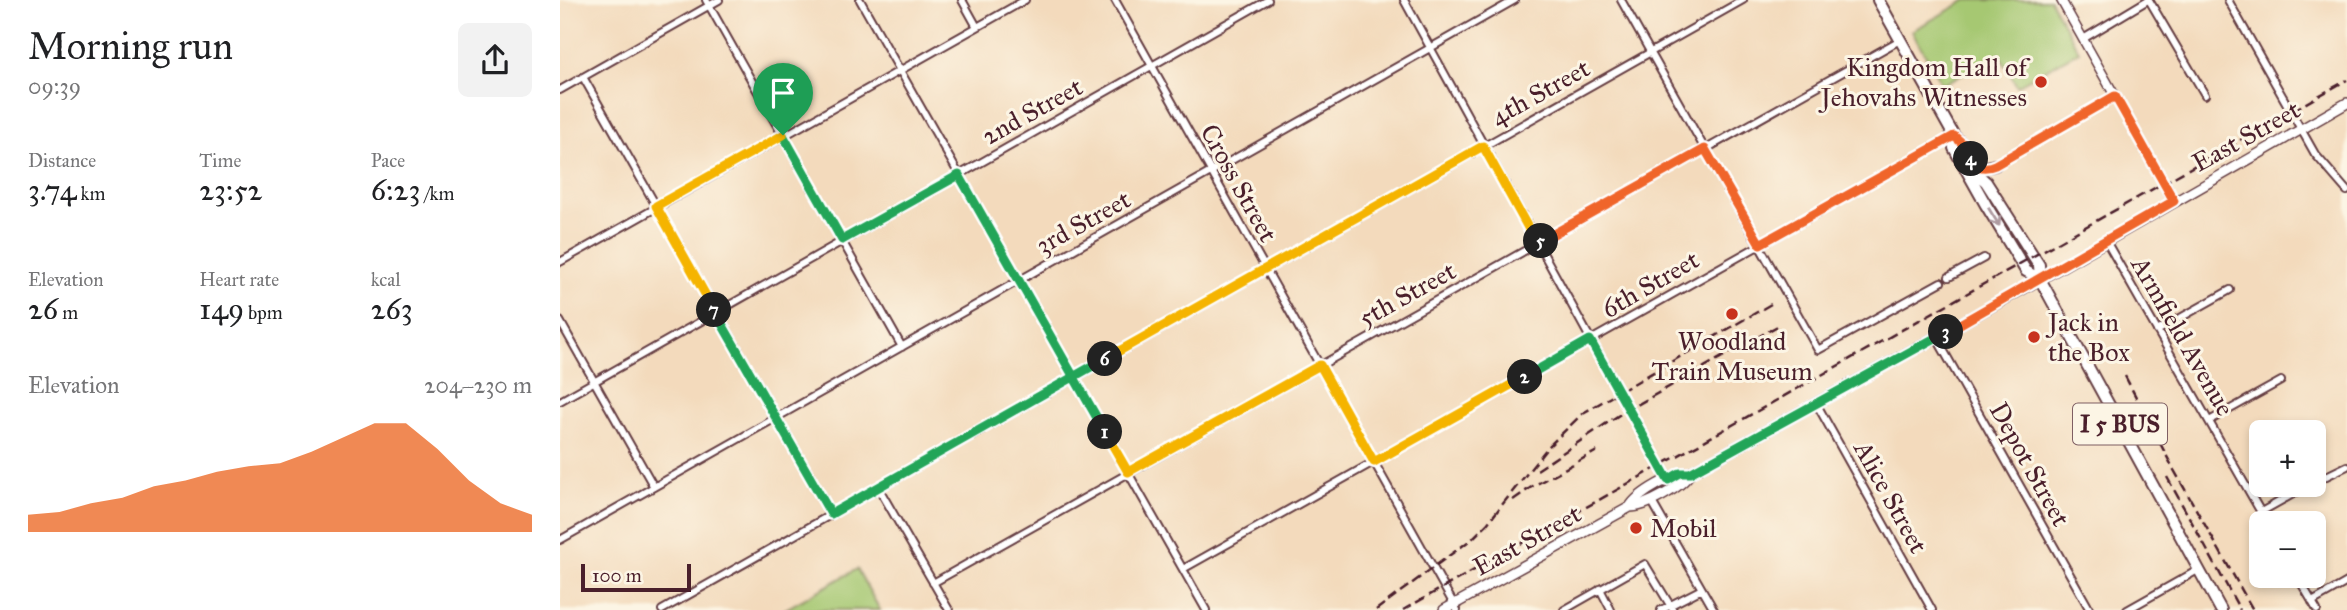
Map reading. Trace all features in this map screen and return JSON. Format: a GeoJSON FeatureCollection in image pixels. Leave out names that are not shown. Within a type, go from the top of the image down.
{"type":"FeatureCollection","features":[{"type":"Feature","properties":{"kind":"main road","name":"I 5 BUS"},"geometry":{"type":"LineString","coordinates":[[1878,0],[1954,134],[2039,265],[2040,279],[2221,610]]}},
{"type":"Feature","properties":{"kind":"main road","name":"East Street"},"geometry":{"type":"LineString","coordinates":[[1630,507],[1639,507],[1685,481],[1690,473],[2040,279],[2347,103]]}},
{"type":"Feature","properties":{"kind":"main road","name":"I 5 BUS"},"geometry":{"type":"LineString","coordinates":[[1954,134],[1954,148],[1986,205],[2026,271],[2040,279]]}},
{"type":"Feature","properties":{"kind":"main road"},"geometry":{"type":"LineString","coordinates":[[1975,165],[1987,168],[1995,165]]}},
{"type":"Feature","properties":{"kind":"main road"},"geometry":{"type":"LineString","coordinates":[[1986,182],[1986,176],[1995,165]]}},
{"type":"Feature","properties":{"kind":"main road","name":"East Street"},"geometry":{"type":"LineString","coordinates":[[1444,610],[1456,607],[1630,507],[1635,499],[1680,473],[1690,473]]}},
{"type":"Feature","properties":{"kind":"street"},"geometry":{"type":"LineString","coordinates":[[560,90],[708,3],[719,0]]}},
{"type":"Feature","properties":{"kind":"street"},"geometry":{"type":"LineString","coordinates":[[860,0],[1206,610]]}},
{"type":"Feature","properties":{"kind":"street"},"geometry":{"type":"LineString","coordinates":[[962,0],[977,27]]}},
{"type":"Feature","properties":{"kind":"street"},"geometry":{"type":"LineString","coordinates":[[560,261],[1025,0]]}},
{"type":"Feature","properties":{"kind":"street","name":"Cross Street"},"geometry":{"type":"LineString","coordinates":[[1115,0],[1456,607]]}},
{"type":"Feature","properties":{"kind":"street","name":"2nd Street"},"geometry":{"type":"LineString","coordinates":[[560,401],[1268,0]]}},
{"type":"Feature","properties":{"kind":"street"},"geometry":{"type":"LineString","coordinates":[[1404,0],[1668,480]]}},
{"type":"Feature","properties":{"kind":"street","name":"3rd Street"},"geometry":{"type":"LineString","coordinates":[[560,540],[1515,0]]}},
{"type":"Feature","properties":{"kind":"street"},"geometry":{"type":"LineString","coordinates":[[1621,0],[1818,350],[1941,282]]}},
{"type":"Feature","properties":{"kind":"street","name":"4th Street"},"geometry":{"type":"LineString","coordinates":[[662,610],[1743,0]]}},
{"type":"Feature","properties":{"kind":"street"},"geometry":{"type":"LineString","coordinates":[[2061,0],[2174,201]]}},
{"type":"Feature","properties":{"kind":"street"},"geometry":{"type":"LineString","coordinates":[[2083,38],[2149,0],[2205,95]]}},
{"type":"Feature","properties":{"kind":"street"},"geometry":{"type":"LineString","coordinates":[[2228,0],[2300,130],[2315,154],[2347,191]]}},
{"type":"Feature","properties":{"kind":"street"},"geometry":{"type":"LineString","coordinates":[[708,3],[902,346]]}},
{"type":"Feature","properties":{"kind":"street","name":"5th Street"},"geometry":{"type":"LineString","coordinates":[[933,583],[1900,40]]}},
{"type":"Feature","properties":{"kind":"street"},"geometry":{"type":"LineString","coordinates":[[583,78],[831,514]]}},
{"type":"Feature","properties":{"kind":"street"},"geometry":{"type":"LineString","coordinates":[[1995,165],[2115,96]]}},
{"type":"Feature","properties":{"kind":"street","name":"6th Street"},"geometry":{"type":"LineString","coordinates":[[1183,569],[1954,134]]}},
{"type":"Feature","properties":{"kind":"street","name":"Armfield Avenue"},"geometry":{"type":"LineString","coordinates":[[2106,241],[2260,511]]}},
{"type":"Feature","properties":{"kind":"street"},"geometry":{"type":"LineString","coordinates":[[1949,277],[1984,258]]}},
{"type":"Feature","properties":{"kind":"street"},"geometry":{"type":"LineString","coordinates":[[2157,331],[2230,290]]}},
{"type":"Feature","properties":{"kind":"street"},"geometry":{"type":"LineString","coordinates":[[560,321],[654,487]]}},
{"type":"Feature","properties":{"kind":"street","name":"Depot Street"},"geometry":{"type":"LineString","coordinates":[[1937,337],[2090,610]]}},
{"type":"Feature","properties":{"kind":"street"},"geometry":{"type":"LineString","coordinates":[[2209,421],[2281,381]]}},
{"type":"Feature","properties":{"kind":"street","name":"Alice Street"},"geometry":{"type":"LineString","coordinates":[[1816,403],[1933,610]]}},
{"type":"Feature","properties":{"kind":"street"},"geometry":{"type":"LineString","coordinates":[[2326,476],[2347,466]]}},
{"type":"Feature","properties":{"kind":"street"},"geometry":{"type":"LineString","coordinates":[[878,488],[949,610]]}},
{"type":"Feature","properties":{"kind":"street"},"geometry":{"type":"LineString","coordinates":[[2263,511],[2288,497]]}},
{"type":"Feature","properties":{"kind":"street"},"geometry":{"type":"LineString","coordinates":[[1651,500],[1714,610]]}},
{"type":"Feature","properties":{"kind":"street"},"geometry":{"type":"LineString","coordinates":[[1564,610],[1645,564],[1667,609],[1702,589]]}},
{"type":"Feature","properties":{"kind":"street"},"geometry":{"type":"LineString","coordinates":[[2127,610],[2198,570]]}},
{"type":"Feature","properties":{"kind":"street"},"geometry":{"type":"LineString","coordinates":[[2312,602],[2347,582]]}},
{"type":"Feature","properties":{"kind":"street"},"geometry":{"type":"LineString","coordinates":[[2304,588],[2317,610]]}},
{"type":"Feature","properties":{"kind":"street"},"geometry":{"type":"LineString","coordinates":[[1600,589],[1611,610]]}},
{"type":"Feature","properties":{"kind":"green space"},"geometry":{"type":"Polygon","coordinates":[[[1967,0],[2050,0],[2079,51],[2017,86],[1999,54],[1942,85],[1912,31],[1967,0]]]}},
{"type":"Feature","properties":{"kind":"green space"},"geometry":{"type":"Polygon","coordinates":[[[857,569],[880,610],[784,610],[857,569]]]}},
{"type":"Feature","properties":{"kind":"railway"},"geometry":{"type":"LineString","coordinates":[[1403,610],[2347,80]]}},
{"type":"Feature","properties":{"kind":"railway"},"geometry":{"type":"LineString","coordinates":[[1376,610],[1473,538],[1547,448],[1583,413],[1771,304]]}},
{"type":"Feature","properties":{"kind":"railway"},"geometry":{"type":"LineString","coordinates":[[1537,470],[1619,415],[1781,324]]}},
{"type":"Feature","properties":{"kind":"railway"},"geometry":{"type":"LineString","coordinates":[[2125,376],[2174,470],[2253,610]]}},
{"type":"Feature","properties":{"kind":"railway"},"geometry":{"type":"LineString","coordinates":[[1513,500],[1597,451]]}},
{"type":"Feature","properties":{"kind":"railway"},"geometry":{"type":"LineString","coordinates":[[2167,477],[2240,610]]}},
{"type":"Feature","properties":{"kind":"place","name":"Kingdom Hall of Jehovahs Witnesses"},"geometry":{"type":"Point","coordinates":[2041,82]}},
{"type":"Feature","properties":{"kind":"place","name":"Woodland Train Museum"},"geometry":{"type":"Point","coordinates":[1732,314]}},
{"type":"Feature","properties":{"kind":"place","name":"Jack in the Box"},"geometry":{"type":"Point","coordinates":[2034,337]}},
{"type":"Feature","properties":{"kind":"place","name":"Mobil"},"geometry":{"type":"Point","coordinates":[1636,528]}},
{"type":"Feature","properties":{"kind":"route"},"geometry":{"type":"LineString","coordinates":[[783,135],[656,206],[831,514],[1073,376],[1483,146],[1537,244],[1705,149],[1760,244],[1954,136],[1962,143],[1975,165],[1987,168],[2115,96],[2174,201],[1937,337],[1690,473],[1680,473],[1668,480],[1590,340],[1374,462],[1320,365],[1128,472],[1123,464],[1073,376],[1024,290],[959,175],[842,240],[783,135]]}}]}
